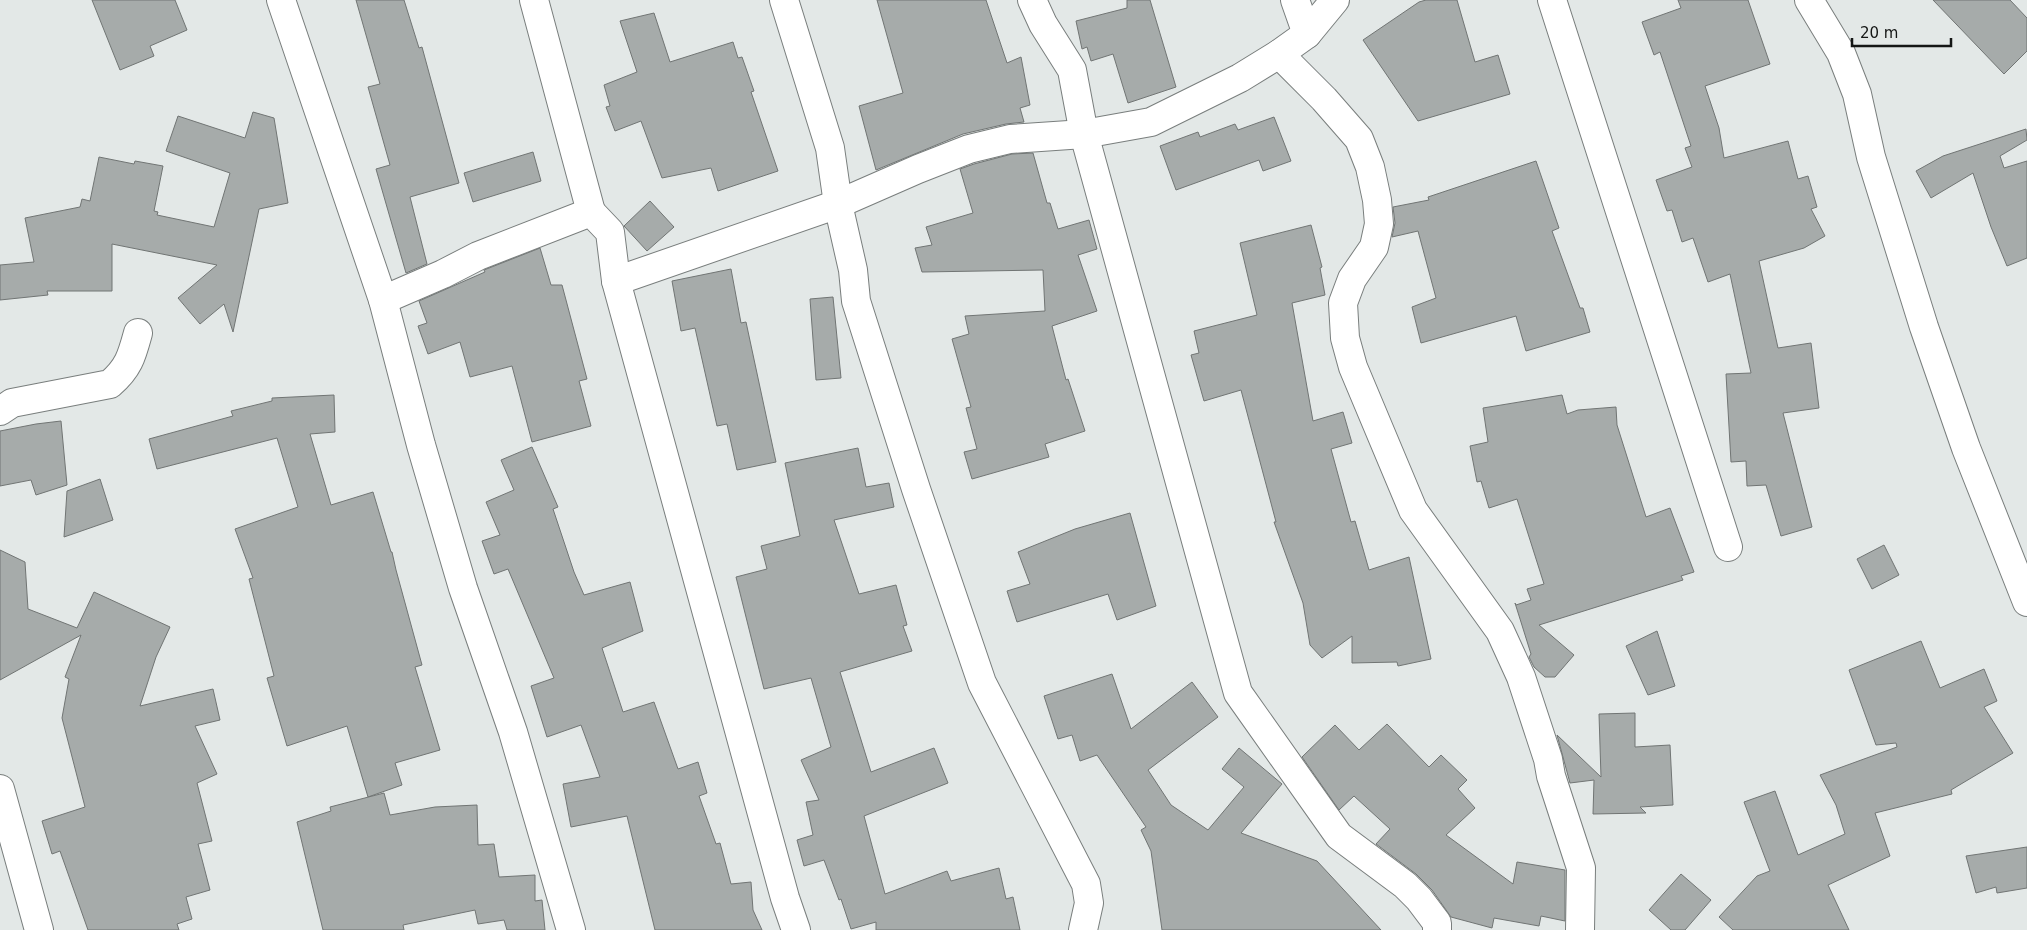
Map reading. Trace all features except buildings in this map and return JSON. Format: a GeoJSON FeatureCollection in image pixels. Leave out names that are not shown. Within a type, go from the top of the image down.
{"type":"FeatureCollection","features":[{"type":"Feature","properties":{"kind":"street"},"geometry":{"type":"LineString","coordinates":[[282,0],[384,300],[421,446],[463,588],[513,732],[570,930]]}},
{"type":"Feature","properties":{"kind":"street"},"geometry":{"type":"LineString","coordinates":[[534,0],[591,212],[610,232],[616,281],[785,898],[796,930]]}},
{"type":"Feature","properties":{"kind":"street"},"geometry":{"type":"LineString","coordinates":[[784,0],[830,148],[838,204],[853,270],[856,301],[916,488],[982,683],[1086,884],[1089,903],[1083,930]]}},
{"type":"Feature","properties":{"kind":"street"},"geometry":{"type":"LineString","coordinates":[[1032,0],[1043,24],[1072,70],[1084,134],[1238,693],[1340,836],[1405,885],[1419,899],[1437,923],[1437,930]]}},
{"type":"Feature","properties":{"kind":"street"},"geometry":{"type":"LineString","coordinates":[[1295,0],[1308,34]]}},
{"type":"Feature","properties":{"kind":"street"},"geometry":{"type":"LineString","coordinates":[[616,281],[838,204],[918,169],[968,150],[1010,139],[1084,134],[1151,122],[1240,78],[1279,54],[1308,34],[1335,0]]}},
{"type":"Feature","properties":{"kind":"street"},"geometry":{"type":"LineString","coordinates":[[1552,0],[1728,547]]}},
{"type":"Feature","properties":{"kind":"street"},"geometry":{"type":"LineString","coordinates":[[1809,0],[1841,53],[1857,94],[1871,157],[1924,327],[1966,448],[2027,602]]}},
{"type":"Feature","properties":{"kind":"street"},"geometry":{"type":"LineString","coordinates":[[1279,54],[1324,99],[1359,139],[1370,167],[1379,224],[1374,247],[1352,279],[1342,302],[1345,338],[1353,367],[1413,510],[1500,631],[1520,676],[1548,759],[1551,776],[1581,868],[1580,930]]}},
{"type":"Feature","properties":{"kind":"street"},"geometry":{"type":"LineString","coordinates":[[384,300],[478,256],[591,212]]}},
{"type":"Feature","properties":{"kind":"street"},"geometry":{"type":"LineString","coordinates":[[0,411],[12,403],[110,384],[121,375],[130,361],[138,333]]}},
{"type":"Feature","properties":{"kind":"street"},"geometry":{"type":"LineString","coordinates":[[0,789],[39,930]]}}]}
